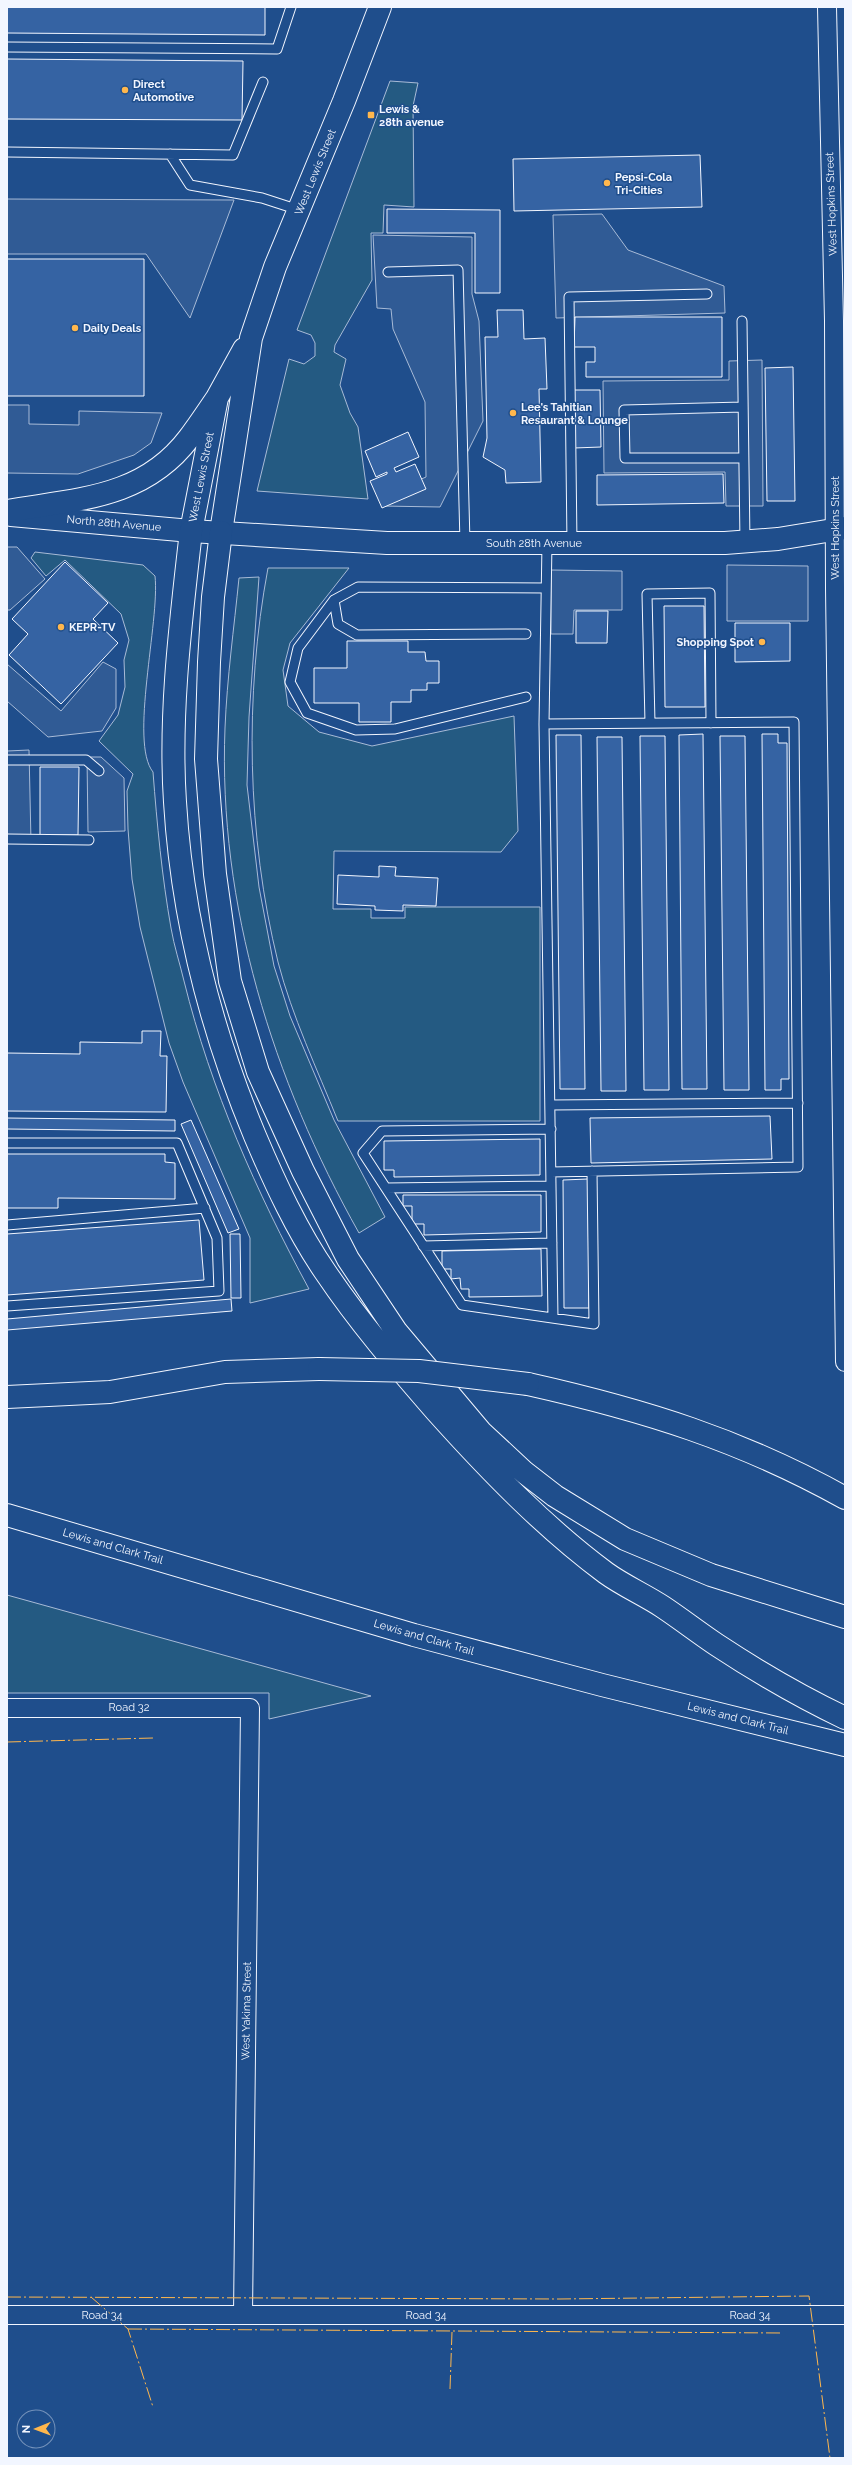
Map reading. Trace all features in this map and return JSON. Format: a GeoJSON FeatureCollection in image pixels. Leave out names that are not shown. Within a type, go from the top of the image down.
{"type":"FeatureCollection","features":[{"type":"Feature","properties":{"kind":"main road","name":"West Lewis Street"},"geometry":{"type":"LineString","coordinates":[[380,7],[275,267],[251,338],[213,597],[209,662],[206,759],[215,874],[230,981],[258,1072],[302,1171],[348,1259],[396,1331],[481,1432],[524,1472],[555,1496],[632,1542],[712,1575],[845,1617]]}},
{"type":"Feature","properties":{"kind":"main road","name":"West Lewis Street"},"geometry":{"type":"LineString","coordinates":[[251,338],[217,398],[191,531],[180,627],[174,750],[175,802],[183,878],[203,986],[231,1078],[276,1185],[324,1271],[373,1339],[464,1442],[551,1528],[608,1574],[663,1607],[716,1645],[771,1679],[845,1718]]}},
{"type":"Feature","properties":{"kind":"main road"},"geometry":{"type":"LineString","coordinates":[[7,511],[112,493],[142,480],[189,439],[217,398]]}},
{"type":"Feature","properties":{"kind":"main road","name":"North 28th Avenue"},"geometry":{"type":"LineString","coordinates":[[7,515],[191,531],[222,532]]}},
{"type":"Feature","properties":{"kind":"main road","name":"South 28th Avenue"},"geometry":{"type":"LineString","coordinates":[[222,532],[330,541],[572,543],[745,542],[778,540],[840,529]]}},
{"type":"Feature","properties":{"kind":"main road"},"geometry":{"type":"LineString","coordinates":[[7,1397],[110,1392],[225,1372],[319,1369],[419,1371],[528,1384],[637,1410],[691,1427],[791,1469],[845,1498]]}},
{"type":"Feature","properties":{"kind":"main road","name":"Lewis and Clark Trail"},"geometry":{"type":"LineString","coordinates":[[7,1515],[414,1634],[602,1685],[845,1745]]}},
{"type":"Feature","properties":{"kind":"street","name":"West Hopkins Street"},"geometry":{"type":"LineString","coordinates":[[827,7],[837,100],[834,320],[840,529],[845,1362]]}},
{"type":"Feature","properties":{"kind":"street","name":"Road 32"},"geometry":{"type":"LineString","coordinates":[[7,1708],[250,1708]]}},
{"type":"Feature","properties":{"kind":"street","name":"West Yakima Street"},"geometry":{"type":"LineString","coordinates":[[243,2314],[250,1708]]}},
{"type":"Feature","properties":{"kind":"street","name":"Road 34"},"geometry":{"type":"LineString","coordinates":[[7,2315],[845,2315]]}},
{"type":"Feature","properties":{"kind":"lane"},"geometry":{"type":"LineString","coordinates":[[7,47],[277,49],[291,7]]}},
{"type":"Feature","properties":{"kind":"lane"},"geometry":{"type":"LineString","coordinates":[[7,152],[233,155],[263,82]]}},
{"type":"Feature","properties":{"kind":"lane"},"geometry":{"type":"LineString","coordinates":[[170,154],[190,185],[262,198],[299,210]]}},
{"type":"Feature","properties":{"kind":"lane"},"geometry":{"type":"LineString","coordinates":[[388,272],[458,270],[465,543]]}},
{"type":"Feature","properties":{"kind":"lane"},"geometry":{"type":"LineString","coordinates":[[572,543],[569,297],[707,294]]}},
{"type":"Feature","properties":{"kind":"lane"},"geometry":{"type":"LineString","coordinates":[[742,321],[745,542]]}},
{"type":"Feature","properties":{"kind":"lane"},"geometry":{"type":"LineString","coordinates":[[743,407],[624,410],[625,458],[743,458]]}},
{"type":"Feature","properties":{"kind":"lane"},"geometry":{"type":"LineString","coordinates":[[547,543],[544,724],[553,1318]]}},
{"type":"Feature","properties":{"kind":"lane"},"geometry":{"type":"LineString","coordinates":[[526,698],[395,729],[356,730],[307,714],[290,682],[298,648],[334,600],[358,587],[546,588]]}},
{"type":"Feature","properties":{"kind":"lane"},"geometry":{"type":"LineString","coordinates":[[650,723],[647,594],[710,593],[710,722]]}},
{"type":"Feature","properties":{"kind":"lane"},"geometry":{"type":"LineString","coordinates":[[334,600],[338,624],[357,635],[526,634]]}},
{"type":"Feature","properties":{"kind":"lane"},"geometry":{"type":"LineString","coordinates":[[544,724],[794,722],[798,1167],[551,1172]]}},
{"type":"Feature","properties":{"kind":"lane"},"geometry":{"type":"LineString","coordinates":[[7,760],[86,760],[99,771]]}},
{"type":"Feature","properties":{"kind":"lane"},"geometry":{"type":"LineString","coordinates":[[7,839],[89,840]]}},
{"type":"Feature","properties":{"kind":"lane"},"geometry":{"type":"LineString","coordinates":[[550,1105],[798,1103]]}},
{"type":"Feature","properties":{"kind":"lane"},"geometry":{"type":"LineString","coordinates":[[551,1129],[382,1131],[363,1153],[462,1305],[594,1324],[592,1171]]}},
{"type":"Feature","properties":{"kind":"lane"},"geometry":{"type":"LineString","coordinates":[[7,1143],[177,1143],[217,1238],[220,1291],[7,1306]]}},
{"type":"Feature","properties":{"kind":"lane"},"geometry":{"type":"LineString","coordinates":[[386,1188],[551,1186]]}},
{"type":"Feature","properties":{"kind":"lane"},"geometry":{"type":"LineString","coordinates":[[7,1226],[205,1208]]}},
{"type":"Feature","properties":{"kind":"lane"},"geometry":{"type":"LineString","coordinates":[[423,1246],[552,1243]]}},
{"type":"Feature","properties":{"kind":"shaded area"},"geometry":{"type":"Polygon","coordinates":[[[390,81],[418,83],[413,106],[414,207],[384,205],[383,233],[371,233],[372,280],[335,345],[334,352],[346,359],[340,385],[350,413],[358,427],[368,499],[257,491],[289,359],[304,364],[315,356],[315,343],[311,335],[297,330],[390,81]]]}},
{"type":"Feature","properties":{"kind":"shaded area"},"geometry":{"type":"Polygon","coordinates":[[[7,199],[234,200],[190,318],[146,254],[7,254],[7,199]]]}},
{"type":"Feature","properties":{"kind":"shaded area"},"geometry":{"type":"Polygon","coordinates":[[[602,214],[628,250],[724,286],[725,313],[556,318],[553,215],[602,214]]]}},
{"type":"Feature","properties":{"kind":"shaded area"},"geometry":{"type":"Polygon","coordinates":[[[373,235],[472,237],[472,294],[479,321],[483,421],[440,507],[382,506],[380,497],[426,477],[425,402],[393,329],[391,309],[377,308],[373,235]]]}},
{"type":"Feature","properties":{"kind":"shaded area"},"geometry":{"type":"Polygon","coordinates":[[[762,360],[763,506],[726,506],[725,472],[604,473],[603,381],[729,380],[729,361],[762,360]]]}},
{"type":"Feature","properties":{"kind":"shaded area"},"geometry":{"type":"Polygon","coordinates":[[[7,405],[29,405],[29,424],[79,425],[79,411],[162,413],[151,443],[134,455],[78,474],[7,473],[7,405]]]}},
{"type":"Feature","properties":{"kind":"shaded area"},"geometry":{"type":"Polygon","coordinates":[[[7,547],[17,547],[45,579],[10,610],[7,610],[7,547]]]}},
{"type":"Feature","properties":{"kind":"shaded area"},"geometry":{"type":"Polygon","coordinates":[[[35,552],[143,565],[155,576],[153,621],[144,709],[144,735],[146,757],[153,772],[162,870],[172,935],[195,1022],[221,1101],[253,1177],[309,1289],[250,1303],[250,1238],[183,1082],[169,1043],[140,927],[132,879],[128,829],[127,791],[133,774],[99,741],[118,715],[125,687],[124,660],[129,640],[121,614],[65,560],[46,576],[31,558],[35,552]]]}},
{"type":"Feature","properties":{"kind":"shaded area"},"geometry":{"type":"Polygon","coordinates":[[[727,565],[808,566],[808,621],[727,621],[727,565]]]}},
{"type":"Feature","properties":{"kind":"shaded area"},"geometry":{"type":"Polygon","coordinates":[[[268,568],[349,568],[290,643],[283,670],[288,706],[319,732],[372,746],[514,716],[518,831],[501,852],[334,851],[333,909],[371,909],[371,918],[405,918],[405,907],[540,907],[540,1121],[338,1121],[290,1002],[278,962],[260,865],[252,766],[252,716],[260,617],[268,568]]]}},
{"type":"Feature","properties":{"kind":"shaded area"},"geometry":{"type":"Polygon","coordinates":[[[551,570],[622,571],[622,610],[574,610],[573,634],[551,634],[551,570]]]}},
{"type":"Feature","properties":{"kind":"shaded area"},"geometry":{"type":"Polygon","coordinates":[[[259,577],[249,717],[247,785],[259,887],[274,966],[290,1016],[334,1120],[385,1217],[359,1233],[328,1175],[301,1114],[277,1053],[257,990],[242,925],[231,860],[225,794],[225,728],[229,672],[239,578],[259,577]]]}},
{"type":"Feature","properties":{"kind":"shaded area"},"geometry":{"type":"Polygon","coordinates":[[[103,662],[116,669],[116,708],[102,731],[48,737],[7,701],[7,664],[61,711],[103,662]]]}},
{"type":"Feature","properties":{"kind":"shaded area"},"geometry":{"type":"Polygon","coordinates":[[[29,750],[31,842],[7,843],[7,751],[29,750]]]}},
{"type":"Feature","properties":{"kind":"shaded area"},"geometry":{"type":"Polygon","coordinates":[[[87,757],[101,757],[124,778],[125,831],[88,832],[87,757]]]}},
{"type":"Feature","properties":{"kind":"shaded area"},"geometry":{"type":"Polygon","coordinates":[[[7,1595],[371,1696],[269,1719],[269,1693],[7,1693],[7,1595]]]}},
{"type":"Feature","properties":{"kind":"building"},"geometry":{"type":"Polygon","coordinates":[[[7,7],[265,7],[265,35],[7,33],[7,7]]]}},
{"type":"Feature","properties":{"kind":"building","name":"Direct Automotive"},"geometry":{"type":"Polygon","coordinates":[[[7,59],[243,61],[242,120],[7,119],[7,59]]]}},
{"type":"Feature","properties":{"kind":"building","name":"Pepsi-Cola Tri-Cities"},"geometry":{"type":"Polygon","coordinates":[[[700,155],[702,207],[514,211],[513,159],[700,155]]]}},
{"type":"Feature","properties":{"kind":"building"},"geometry":{"type":"Polygon","coordinates":[[[387,209],[500,210],[500,293],[475,293],[475,233],[387,233],[387,209]]]}},
{"type":"Feature","properties":{"kind":"building","name":"Daily Deals"},"geometry":{"type":"Polygon","coordinates":[[[7,259],[144,259],[144,396],[7,396],[7,259]]]}},
{"type":"Feature","properties":{"kind":"building","name":"Lee's Tahitian Resaurant & Lounge"},"geometry":{"type":"Polygon","coordinates":[[[497,310],[523,310],[524,339],[545,338],[547,389],[539,389],[541,482],[506,483],[505,470],[483,457],[487,438],[485,337],[498,337],[497,310]]]}},
{"type":"Feature","properties":{"kind":"building"},"geometry":{"type":"Polygon","coordinates":[[[575,317],[722,317],[722,377],[586,377],[586,362],[595,362],[595,347],[574,347],[575,317]]]}},
{"type":"Feature","properties":{"kind":"building"},"geometry":{"type":"Polygon","coordinates":[[[793,367],[795,501],[767,501],[765,368],[793,367]]]}},
{"type":"Feature","properties":{"kind":"building"},"geometry":{"type":"Polygon","coordinates":[[[573,390],[600,390],[601,447],[574,448],[573,390]]]}},
{"type":"Feature","properties":{"kind":"building"},"geometry":{"type":"Polygon","coordinates":[[[408,432],[419,457],[394,468],[396,472],[415,464],[426,489],[382,508],[370,481],[387,474],[387,472],[376,477],[365,451],[408,432]]]}},
{"type":"Feature","properties":{"kind":"building"},"geometry":{"type":"Polygon","coordinates":[[[723,474],[724,503],[597,505],[597,475],[723,474]]]}},
{"type":"Feature","properties":{"kind":"building","name":"KEPR-TV"},"geometry":{"type":"Polygon","coordinates":[[[65,562],[108,603],[93,619],[118,643],[61,704],[9,655],[28,634],[12,619],[65,562]]]}},
{"type":"Feature","properties":{"kind":"building"},"geometry":{"type":"Polygon","coordinates":[[[664,606],[704,606],[705,707],[665,707],[664,606]]]}},
{"type":"Feature","properties":{"kind":"building"},"geometry":{"type":"Polygon","coordinates":[[[576,611],[608,611],[607,643],[576,643],[576,611]]]}},
{"type":"Feature","properties":{"kind":"building","name":"Shopping Spot"},"geometry":{"type":"Polygon","coordinates":[[[735,623],[790,623],[790,661],[735,662],[735,623]]]}},
{"type":"Feature","properties":{"kind":"building"},"geometry":{"type":"Polygon","coordinates":[[[347,641],[408,641],[408,652],[425,652],[426,661],[439,661],[439,683],[427,683],[427,690],[411,690],[411,702],[391,702],[391,722],[359,722],[359,703],[314,703],[314,668],[347,668],[347,641]]]}},
{"type":"Feature","properties":{"kind":"building"},"geometry":{"type":"Polygon","coordinates":[[[703,734],[707,1089],[682,1089],[679,735],[703,734]]]}},
{"type":"Feature","properties":{"kind":"building"},"geometry":{"type":"Polygon","coordinates":[[[762,734],[778,734],[778,743],[787,743],[789,1079],[781,1079],[781,1090],[765,1090],[762,734]]]}},
{"type":"Feature","properties":{"kind":"building"},"geometry":{"type":"Polygon","coordinates":[[[556,735],[581,735],[585,1089],[560,1089],[556,735]]]}},
{"type":"Feature","properties":{"kind":"building"},"geometry":{"type":"Polygon","coordinates":[[[640,736],[665,736],[669,1090],[644,1090],[640,736]]]}},
{"type":"Feature","properties":{"kind":"building"},"geometry":{"type":"Polygon","coordinates":[[[720,736],[745,736],[749,1090],[724,1090],[720,736]]]}},
{"type":"Feature","properties":{"kind":"building"},"geometry":{"type":"Polygon","coordinates":[[[597,737],[622,737],[626,1091],[601,1091],[597,737]]]}},
{"type":"Feature","properties":{"kind":"building"},"geometry":{"type":"Polygon","coordinates":[[[40,767],[79,767],[78,835],[40,835],[40,767]]]}},
{"type":"Feature","properties":{"kind":"building"},"geometry":{"type":"Polygon","coordinates":[[[379,866],[396,867],[395,876],[438,878],[436,906],[403,905],[403,911],[375,910],[375,906],[337,904],[338,875],[379,877],[379,866]]]}},
{"type":"Feature","properties":{"kind":"building"},"geometry":{"type":"Polygon","coordinates":[[[142,1031],[161,1031],[160,1056],[167,1056],[166,1112],[7,1111],[7,1053],[80,1054],[80,1042],[142,1043],[142,1031]]]}},
{"type":"Feature","properties":{"kind":"building"},"geometry":{"type":"Polygon","coordinates":[[[770,1116],[772,1159],[591,1163],[590,1118],[770,1116]]]}},
{"type":"Feature","properties":{"kind":"building"},"geometry":{"type":"Polygon","coordinates":[[[7,1118],[175,1120],[175,1131],[7,1129],[7,1118]]]}},
{"type":"Feature","properties":{"kind":"building"},"geometry":{"type":"Polygon","coordinates":[[[191,1120],[239,1229],[228,1233],[181,1124],[191,1120]]]}},
{"type":"Feature","properties":{"kind":"building"},"geometry":{"type":"Polygon","coordinates":[[[540,1139],[540,1175],[394,1177],[394,1170],[384,1170],[384,1141],[540,1139]]]}},
{"type":"Feature","properties":{"kind":"building"},"geometry":{"type":"Polygon","coordinates":[[[7,1154],[165,1154],[165,1162],[175,1163],[175,1199],[58,1198],[58,1208],[7,1208],[7,1154]]]}},
{"type":"Feature","properties":{"kind":"building"},"geometry":{"type":"Polygon","coordinates":[[[588,1179],[589,1308],[564,1308],[563,1180],[588,1179]]]}},
{"type":"Feature","properties":{"kind":"building"},"geometry":{"type":"Polygon","coordinates":[[[403,1195],[541,1195],[541,1232],[424,1235],[424,1224],[412,1224],[412,1206],[403,1206],[403,1195]]]}},
{"type":"Feature","properties":{"kind":"building"},"geometry":{"type":"Polygon","coordinates":[[[199,1220],[204,1280],[7,1295],[7,1234],[199,1220]]]}},
{"type":"Feature","properties":{"kind":"building"},"geometry":{"type":"Polygon","coordinates":[[[230,1234],[240,1234],[241,1298],[231,1298],[230,1234]]]}},
{"type":"Feature","properties":{"kind":"building"},"geometry":{"type":"Polygon","coordinates":[[[541,1249],[542,1296],[469,1297],[469,1289],[461,1289],[460,1278],[451,1279],[451,1269],[442,1269],[442,1251],[541,1249]]]}},
{"type":"Feature","properties":{"kind":"building"},"geometry":{"type":"Polygon","coordinates":[[[231,1299],[232,1311],[7,1330],[7,1319],[231,1299]]]}},
{"type":"Feature","properties":{"kind":"power"},"geometry":{"type":"LineString","coordinates":[[7,1742],[153,1738]]}},
{"type":"Feature","properties":{"kind":"power"},"geometry":{"type":"LineString","coordinates":[[7,2297],[559,2299],[809,2296],[830,2458]]}},
{"type":"Feature","properties":{"kind":"power"},"geometry":{"type":"LineString","coordinates":[[91,2297],[128,2329],[153,2407]]}},
{"type":"Feature","properties":{"kind":"power"},"geometry":{"type":"LineString","coordinates":[[128,2329],[782,2333]]}},
{"type":"Feature","properties":{"kind":"power"},"geometry":{"type":"LineString","coordinates":[[450,2389],[452,2332]]}},
{"type":"Feature","properties":{"kind":"place","name":"Direct Automotive"},"geometry":{"type":"Point","coordinates":[125,90]}},
{"type":"Feature","properties":{"kind":"place","name":"Lewis & 28th avenue"},"geometry":{"type":"Point","coordinates":[371,115]}},
{"type":"Feature","properties":{"kind":"place","name":"Pepsi-Cola Tri-Cities"},"geometry":{"type":"Point","coordinates":[607,183]}},
{"type":"Feature","properties":{"kind":"place","name":"Daily Deals"},"geometry":{"type":"Point","coordinates":[75,328]}},
{"type":"Feature","properties":{"kind":"place","name":"Lee's Tahitian Resaurant & Lounge"},"geometry":{"type":"Point","coordinates":[513,413]}},
{"type":"Feature","properties":{"kind":"place","name":"KEPR-TV"},"geometry":{"type":"Point","coordinates":[61,627]}},
{"type":"Feature","properties":{"kind":"place","name":"Shopping Spot"},"geometry":{"type":"Point","coordinates":[762,642]}}]}
